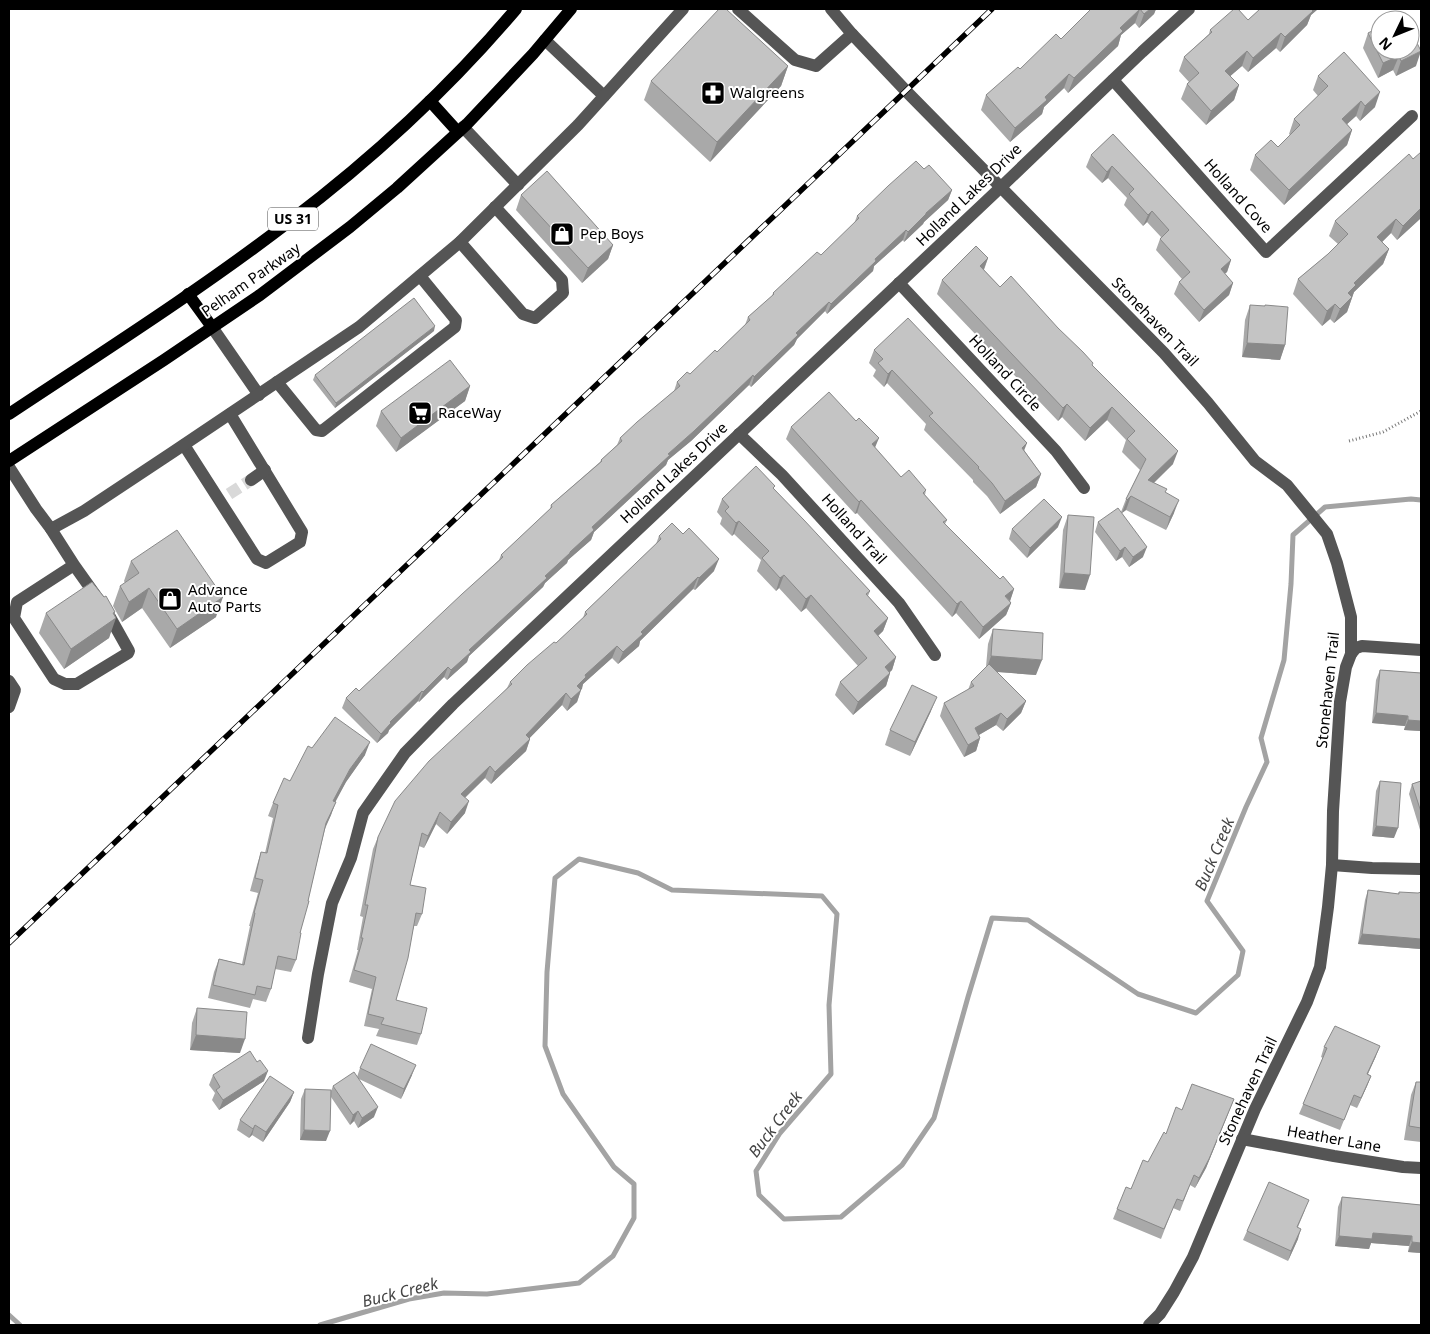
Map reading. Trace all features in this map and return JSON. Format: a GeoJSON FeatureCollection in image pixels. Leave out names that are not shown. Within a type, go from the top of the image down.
{"type":"FeatureCollection","features":[{"type":"Feature","properties":{"kind":"main road","name":"Pelham Parkway"},"geometry":{"type":"LineString","coordinates":[[9,414],[242,257],[320,197],[369,157],[430,101],[516,9]]}},
{"type":"Feature","properties":{"kind":"main road","name":"Pelham Parkway"},"geometry":{"type":"LineString","coordinates":[[9,461],[212,327],[306,261],[350,227],[397,188],[460,129],[505,84],[571,9]]}},
{"type":"Feature","properties":{"kind":"main road"},"geometry":{"type":"LineString","coordinates":[[430,101],[460,129]]}},
{"type":"Feature","properties":{"kind":"main road"},"geometry":{"type":"LineString","coordinates":[[188,294],[212,327]]}},
{"type":"Feature","properties":{"kind":"street"},"geometry":{"type":"LineString","coordinates":[[51,529],[84,511],[359,327],[460,242],[518,186],[578,125],[683,9]]}},
{"type":"Feature","properties":{"kind":"street"},"geometry":{"type":"LineString","coordinates":[[738,9],[795,60],[816,66],[852,34]]}},
{"type":"Feature","properties":{"kind":"street","name":"Stonehaven Trail"},"geometry":{"type":"LineString","coordinates":[[830,9],[1000,188],[1066,252],[1164,353],[1256,461],[1288,486],[1327,534],[1338,563],[1351,617],[1351,654],[1346,667],[1340,702],[1333,812],[1332,865],[1320,967],[1307,1002],[1255,1109],[1193,1257],[1160,1314],[1149,1325]]}},
{"type":"Feature","properties":{"kind":"street","name":"Holland Lakes Drive"},"geometry":{"type":"LineString","coordinates":[[308,1038],[332,903],[351,858],[363,813],[405,753],[453,704],[1189,9]]}},
{"type":"Feature","properties":{"kind":"street"},"geometry":{"type":"LineString","coordinates":[[545,40],[604,96]]}},
{"type":"Feature","properties":{"kind":"street","name":"Holland Cove"},"geometry":{"type":"LineString","coordinates":[[1113,80],[1266,252],[1412,116]]}},
{"type":"Feature","properties":{"kind":"street"},"geometry":{"type":"LineString","coordinates":[[460,129],[518,186]]}},
{"type":"Feature","properties":{"kind":"street"},"geometry":{"type":"LineString","coordinates":[[460,242],[523,314],[535,318],[563,293],[562,280],[495,207]]}},
{"type":"Feature","properties":{"kind":"street"},"geometry":{"type":"LineString","coordinates":[[277,382],[316,430],[322,431],[455,327],[456,320],[420,276]]}},
{"type":"Feature","properties":{"kind":"street","name":"Holland Circle"},"geometry":{"type":"LineString","coordinates":[[899,284],[1056,451],[1084,488]]}},
{"type":"Feature","properties":{"kind":"street"},"geometry":{"type":"LineString","coordinates":[[212,327],[258,395]]}},
{"type":"Feature","properties":{"kind":"street"},"geometry":{"type":"LineString","coordinates":[[184,445],[224,497],[257,559],[266,563],[300,542],[302,532],[266,470],[230,414]]}},
{"type":"Feature","properties":{"kind":"street","name":"Holland Trail"},"geometry":{"type":"LineString","coordinates":[[739,434],[782,475],[899,603],[935,655]]}},
{"type":"Feature","properties":{"kind":"street"},"geometry":{"type":"LineString","coordinates":[[9,467],[74,566],[106,610],[129,652],[77,684],[65,684],[54,679],[14,618],[17,602],[74,566]]}},
{"type":"Feature","properties":{"kind":"street"},"geometry":{"type":"LineString","coordinates":[[251,480],[266,470]]}},
{"type":"Feature","properties":{"kind":"street"},"geometry":{"type":"LineString","coordinates":[[1351,654],[1356,648],[1362,646],[1421,650]]}},
{"type":"Feature","properties":{"kind":"street"},"geometry":{"type":"LineString","coordinates":[[9,681],[15,690],[9,707]]}},
{"type":"Feature","properties":{"kind":"street"},"geometry":{"type":"LineString","coordinates":[[1332,865],[1421,869]]}},
{"type":"Feature","properties":{"kind":"street","name":"Heather Lane"},"geometry":{"type":"LineString","coordinates":[[1242,1140],[1395,1166],[1421,1168]]}},
{"type":"Feature","properties":{"kind":"path"},"geometry":{"type":"LineString","coordinates":[[1349,441],[1382,432],[1421,411]]}},
{"type":"Feature","properties":{"kind":"building","name":"Walgreens"},"geometry":{"type":"Polygon","coordinates":[[[719,9],[726,9],[788,66],[717,142],[651,81],[719,9]]]}},
{"type":"Feature","properties":{"kind":"building"},"geometry":{"type":"Polygon","coordinates":[[[1091,9],[1140,9],[1120,28],[1123,31],[1074,78],[1069,74],[1045,97],[1047,100],[1015,128],[986,95],[1018,67],[1020,69],[1056,34],[1061,39],[1091,9]]]}},
{"type":"Feature","properties":{"kind":"building"},"geometry":{"type":"Polygon","coordinates":[[[1140,9],[1150,9],[1144,14],[1140,9]]]}},
{"type":"Feature","properties":{"kind":"building"},"geometry":{"type":"Polygon","coordinates":[[[1234,9],[1238,9],[1248,20],[1260,9],[1311,9],[1313,11],[1285,37],[1281,33],[1253,58],[1247,51],[1225,71],[1239,85],[1211,111],[1187,84],[1199,73],[1184,57],[1234,9]]]}},
{"type":"Feature","properties":{"kind":"building"},"geometry":{"type":"Polygon","coordinates":[[[1344,52],[1380,92],[1365,106],[1361,101],[1342,119],[1352,130],[1289,190],[1255,155],[1271,140],[1278,147],[1300,125],[1294,119],[1328,86],[1318,76],[1344,52]]]}},
{"type":"Feature","properties":{"kind":"building"},"geometry":{"type":"Polygon","coordinates":[[[1113,134],[1231,260],[1221,269],[1233,283],[1204,310],[1179,282],[1190,272],[1160,239],[1169,230],[1152,211],[1148,215],[1129,194],[1134,189],[1112,166],[1107,172],[1091,155],[1113,134]]]}},
{"type":"Feature","properties":{"kind":"building"},"geometry":{"type":"Polygon","coordinates":[[[1421,152],[1421,208],[1403,226],[1396,219],[1377,237],[1389,249],[1354,283],[1356,285],[1348,293],[1352,297],[1340,309],[1335,304],[1327,311],[1298,279],[1348,234],[1335,221],[1409,154],[1413,159],[1421,152]]]}},
{"type":"Feature","properties":{"kind":"building"},"geometry":{"type":"Polygon","coordinates":[[[916,161],[924,169],[929,165],[952,190],[908,232],[906,230],[875,259],[876,261],[831,304],[829,302],[796,333],[798,335],[754,377],[753,375],[668,454],[670,455],[592,527],[594,530],[545,576],[547,578],[469,650],[471,652],[451,670],[448,667],[422,691],[390,722],[381,734],[346,698],[356,688],[359,691],[503,557],[501,555],[552,507],[551,505],[622,441],[620,438],[680,386],[677,382],[687,372],[690,374],[715,350],[717,352],[750,320],[748,317],[773,293],[817,252],[821,255],[859,218],[857,216],[916,161]]]}},
{"type":"Feature","properties":{"kind":"building"},"geometry":{"type":"Polygon","coordinates":[[[547,171],[613,245],[588,268],[521,195],[547,171]]]}},
{"type":"Feature","properties":{"kind":"building"},"geometry":{"type":"Polygon","coordinates":[[[976,246],[988,258],[980,266],[1000,287],[1011,276],[1058,328],[1083,352],[1093,363],[1092,365],[1178,451],[1148,480],[1167,489],[1165,492],[1179,500],[1170,517],[1131,496],[1126,499],[1146,459],[1127,439],[1135,431],[1112,407],[1090,428],[1067,404],[1063,408],[942,280],[976,246]]]}},
{"type":"Feature","properties":{"kind":"building"},"geometry":{"type":"Polygon","coordinates":[[[414,298],[435,326],[336,403],[315,375],[414,298]]]}},
{"type":"Feature","properties":{"kind":"building"},"geometry":{"type":"Polygon","coordinates":[[[1250,305],[1288,307],[1285,345],[1247,343],[1250,305]]]}},
{"type":"Feature","properties":{"kind":"building"},"geometry":{"type":"Polygon","coordinates":[[[908,318],[1027,443],[1022,448],[1041,474],[1005,501],[979,467],[929,416],[933,413],[892,370],[888,374],[878,363],[883,359],[874,350],[908,318]]]}},
{"type":"Feature","properties":{"kind":"building","name":"RaceWay"},"geometry":{"type":"Polygon","coordinates":[[[450,360],[470,386],[401,438],[381,411],[450,360]]]}},
{"type":"Feature","properties":{"kind":"building"},"geometry":{"type":"Polygon","coordinates":[[[829,392],[856,421],[859,418],[879,438],[872,444],[901,477],[909,470],[926,490],[923,493],[947,520],[943,522],[1000,579],[1003,576],[1014,589],[1005,596],[1011,603],[983,627],[961,601],[957,604],[861,500],[859,502],[791,427],[829,392]]]}},
{"type":"Feature","properties":{"kind":"building"},"geometry":{"type":"Polygon","coordinates":[[[756,466],[775,486],[773,488],[870,591],[866,594],[888,618],[874,631],[896,657],[885,667],[890,673],[858,702],[840,682],[867,658],[811,595],[806,599],[784,575],[780,578],[762,558],[769,551],[739,521],[736,523],[725,511],[729,507],[722,499],[756,466]]]}},
{"type":"Feature","properties":{"kind":"building"},"geometry":{"type":"Polygon","coordinates":[[[1044,499],[1062,517],[1030,548],[1012,529],[1044,499]]]}},
{"type":"Feature","properties":{"kind":"building"},"geometry":{"type":"Polygon","coordinates":[[[1118,508],[1147,547],[1133,557],[1125,547],[1120,551],[1098,522],[1118,508]]]}},
{"type":"Feature","properties":{"kind":"building"},"geometry":{"type":"Polygon","coordinates":[[[1068,515],[1094,517],[1090,575],[1064,573],[1068,515]]]}},
{"type":"Feature","properties":{"kind":"building"},"geometry":{"type":"Polygon","coordinates":[[[672,523],[683,534],[689,528],[719,559],[641,632],[643,634],[623,652],[617,646],[585,675],[586,677],[577,686],[581,690],[571,699],[566,693],[526,735],[530,739],[495,772],[490,766],[461,794],[469,801],[451,822],[440,812],[428,836],[422,833],[410,885],[426,888],[422,914],[416,913],[408,958],[396,1000],[427,1008],[421,1034],[381,1024],[384,1018],[368,1014],[376,977],[354,970],[363,938],[361,938],[368,905],[365,905],[378,837],[395,801],[429,761],[512,684],[510,682],[527,665],[554,642],[556,643],[587,614],[585,612],[661,539],[659,536],[672,523]]]}},
{"type":"Feature","properties":{"kind":"building","name":"Advance Auto Parts"},"geometry":{"type":"Polygon","coordinates":[[[177,530],[223,597],[177,629],[149,588],[129,602],[120,586],[139,573],[131,561],[177,530]]]}},
{"type":"Feature","properties":{"kind":"building"},"geometry":{"type":"Polygon","coordinates":[[[92,582],[104,597],[106,596],[115,612],[113,613],[116,618],[71,649],[46,613],[92,582]]]}},
{"type":"Feature","properties":{"kind":"building"},"geometry":{"type":"Polygon","coordinates":[[[993,629],[1043,633],[1042,660],[991,656],[993,629]]]}},
{"type":"Feature","properties":{"kind":"building"},"geometry":{"type":"Polygon","coordinates":[[[989,664],[1026,701],[1007,719],[1001,713],[975,728],[980,738],[968,745],[944,703],[974,686],[971,682],[989,664]]]}},
{"type":"Feature","properties":{"kind":"building"},"geometry":{"type":"Polygon","coordinates":[[[1380,670],[1421,673],[1421,721],[1408,720],[1408,716],[1376,713],[1380,670]]]}},
{"type":"Feature","properties":{"kind":"building"},"geometry":{"type":"Polygon","coordinates":[[[912,685],[937,697],[915,742],[890,730],[912,685]]]}},
{"type":"Feature","properties":{"kind":"building"},"geometry":{"type":"Polygon","coordinates":[[[335,717],[370,742],[350,769],[333,801],[336,802],[326,823],[300,933],[296,960],[278,956],[271,989],[257,986],[255,995],[213,985],[219,959],[244,965],[254,913],[263,880],[255,878],[261,852],[267,853],[278,805],[273,803],[284,778],[290,781],[308,746],[312,748],[335,717]]]}},
{"type":"Feature","properties":{"kind":"building"},"geometry":{"type":"Polygon","coordinates":[[[1380,781],[1401,783],[1398,828],[1376,826],[1380,781]]]}},
{"type":"Feature","properties":{"kind":"building"},"geometry":{"type":"Polygon","coordinates":[[[1421,781],[1421,812],[1412,784],[1421,781]]]}},
{"type":"Feature","properties":{"kind":"building"},"geometry":{"type":"Polygon","coordinates":[[[1368,890],[1399,894],[1399,892],[1421,892],[1421,939],[1362,934],[1368,890]]]}},
{"type":"Feature","properties":{"kind":"building"},"geometry":{"type":"Polygon","coordinates":[[[197,1008],[247,1012],[245,1039],[196,1035],[197,1008]]]}},
{"type":"Feature","properties":{"kind":"building"},"geometry":{"type":"Polygon","coordinates":[[[1335,1026],[1380,1046],[1367,1074],[1371,1076],[1361,1098],[1354,1095],[1344,1120],[1303,1104],[1327,1048],[1324,1047],[1335,1026]]]}},
{"type":"Feature","properties":{"kind":"building"},"geometry":{"type":"Polygon","coordinates":[[[371,1044],[416,1065],[404,1089],[360,1068],[371,1044]]]}},
{"type":"Feature","properties":{"kind":"building"},"geometry":{"type":"Polygon","coordinates":[[[250,1051],[257,1062],[260,1060],[268,1071],[223,1100],[216,1090],[220,1087],[213,1075],[250,1051]]]}},
{"type":"Feature","properties":{"kind":"building"},"geometry":{"type":"Polygon","coordinates":[[[354,1072],[378,1107],[362,1118],[358,1111],[353,1115],[333,1086],[354,1072]]]}},
{"type":"Feature","properties":{"kind":"building"},"geometry":{"type":"Polygon","coordinates":[[[270,1076],[294,1092],[266,1132],[255,1125],[253,1129],[240,1120],[270,1076]]]}},
{"type":"Feature","properties":{"kind":"building"},"geometry":{"type":"Polygon","coordinates":[[[1416,1082],[1421,1082],[1421,1128],[1409,1126],[1416,1082]]]}},
{"type":"Feature","properties":{"kind":"building"},"geometry":{"type":"Polygon","coordinates":[[[1192,1084],[1234,1099],[1199,1178],[1194,1175],[1183,1201],[1177,1199],[1164,1229],[1117,1209],[1126,1187],[1131,1189],[1143,1160],[1148,1162],[1164,1132],[1166,1134],[1176,1107],[1182,1110],[1192,1084]]]}},
{"type":"Feature","properties":{"kind":"building"},"geometry":{"type":"Polygon","coordinates":[[[305,1089],[331,1090],[330,1131],[304,1130],[305,1089]]]}},
{"type":"Feature","properties":{"kind":"building"},"geometry":{"type":"Polygon","coordinates":[[[1269,1182],[1309,1200],[1297,1227],[1301,1229],[1291,1251],[1247,1231],[1269,1182]]]}},
{"type":"Feature","properties":{"kind":"building"},"geometry":{"type":"Polygon","coordinates":[[[1342,1197],[1421,1205],[1421,1243],[1412,1242],[1412,1236],[1373,1233],[1372,1239],[1339,1236],[1342,1197]]]}},
{"type":"Feature","properties":{"kind":"waterway","name":"Buck Creek"},"geometry":{"type":"LineString","coordinates":[[320,1325],[409,1299],[444,1293],[487,1294],[579,1283],[613,1256],[634,1218],[634,1184],[614,1167],[563,1094],[545,1046],[547,972],[555,878],[579,859],[638,873],[672,890],[822,896],[837,914],[829,1005],[831,1074],[780,1133],[756,1171],[759,1195],[784,1219],[841,1217],[902,1165],[934,1118],[992,918],[1028,920],[1138,994],[1196,1013],[1238,975],[1243,951],[1207,901],[1267,762],[1261,738],[1284,660],[1291,584],[1293,535],[1325,507],[1411,499],[1421,500]]}},
{"type":"Feature","properties":{"kind":"waterway","name":"Buck Creek"},"geometry":{"type":"LineString","coordinates":[[9,1315],[20,1325]]}},
{"type":"Feature","properties":{"kind":"tunnel"},"geometry":{"type":"LineString","coordinates":[[229,494],[251,480]]}},
{"type":"Feature","properties":{"kind":"railway"},"geometry":{"type":"LineString","coordinates":[[9,943],[992,9]]}},
{"type":"Feature","properties":{"kind":"place","name":"Walgreens"},"geometry":{"type":"Point","coordinates":[713,93]}},
{"type":"Feature","properties":{"kind":"place","name":"Pep Boys"},"geometry":{"type":"Point","coordinates":[562,234]}},
{"type":"Feature","properties":{"kind":"place","name":"RaceWay"},"geometry":{"type":"Point","coordinates":[420,413]}},
{"type":"Feature","properties":{"kind":"place","name":"Advance Auto Parts"},"geometry":{"type":"Point","coordinates":[170,599]}}]}
